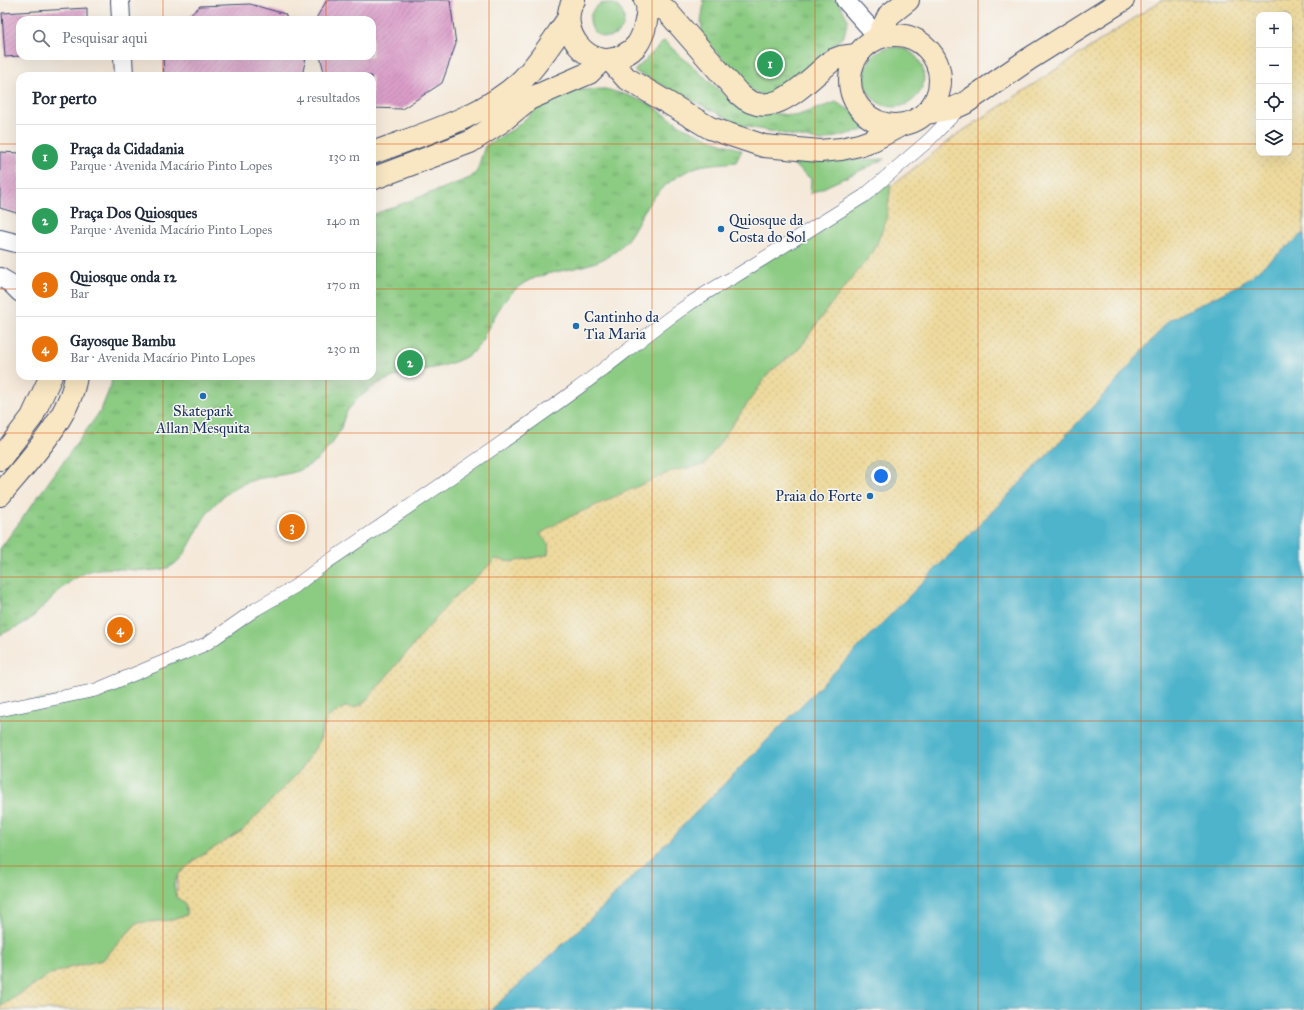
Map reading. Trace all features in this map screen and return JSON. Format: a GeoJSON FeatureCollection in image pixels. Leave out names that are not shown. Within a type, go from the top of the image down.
{"type":"FeatureCollection","features":[{"type":"Feature","properties":{"kind":"main road"},"geometry":{"type":"LineString","coordinates":[[878,37],[888,15],[908,0]]}},
{"type":"Feature","properties":{"kind":"main road"},"geometry":{"type":"LineString","coordinates":[[927,112],[954,108],[965,103],[1029,59],[1123,0]]}},
{"type":"Feature","properties":{"kind":"main road"},"geometry":{"type":"LineString","coordinates":[[376,177],[470,142],[501,122],[529,99],[589,73],[606,61],[634,50],[641,38],[646,23],[646,2],[666,10],[739,94],[746,101],[758,106],[771,105],[784,100],[833,60],[841,57],[856,55]]}},
{"type":"Feature","properties":{"kind":"main road"},"geometry":{"type":"LineString","coordinates":[[571,8],[575,40],[585,52],[606,61],[626,78],[710,128],[764,146],[820,152],[859,145],[873,140],[902,125],[916,121],[927,112],[935,102],[940,88],[941,74],[937,61],[930,49],[919,41],[906,36],[892,34],[878,37],[866,44],[856,55],[850,69],[849,84],[853,98],[861,111],[872,120],[887,125],[902,125]]}},
{"type":"Feature","properties":{"kind":"main road"},"geometry":{"type":"LineString","coordinates":[[376,152],[451,124],[491,104],[522,80],[541,58],[571,8]]}},
{"type":"Feature","properties":{"kind":"main road"},"geometry":{"type":"LineString","coordinates":[[0,459],[32,417],[49,380]]}},
{"type":"Feature","properties":{"kind":"main road"},"geometry":{"type":"LineString","coordinates":[[0,495],[45,439],[64,411],[74,390],[75,380]]}},
{"type":"Feature","properties":{"kind":"street"},"geometry":{"type":"LineString","coordinates":[[120,0],[121,16]]}},
{"type":"Feature","properties":{"kind":"street"},"geometry":{"type":"LineString","coordinates":[[845,0],[878,37]]}},
{"type":"Feature","properties":{"kind":"street"},"geometry":{"type":"LineString","coordinates":[[123,60],[124,72]]}},
{"type":"Feature","properties":{"kind":"street"},"geometry":{"type":"LineString","coordinates":[[0,710],[96,690],[206,644],[256,609],[294,587],[322,565],[568,396],[712,288],[734,277],[864,196],[929,140],[965,103]]}},
{"type":"Feature","properties":{"kind":"street"},"geometry":{"type":"LineString","coordinates":[[0,239],[16,243]]}},
{"type":"Feature","properties":{"kind":"street"},"geometry":{"type":"LineString","coordinates":[[0,277],[10,282],[16,289]]}},
{"type":"Feature","properties":{"kind":"green space"},"geometry":{"type":"Polygon","coordinates":[[[702,0],[836,0],[841,6],[848,20],[844,36],[781,91],[763,96],[751,90],[703,37],[701,22],[704,3],[702,0]]]}},
{"type":"Feature","properties":{"kind":"green space"},"geometry":{"type":"Polygon","coordinates":[[[604,3],[610,3],[619,8],[623,14],[623,26],[619,32],[610,37],[604,37],[595,32],[590,23],[590,17],[595,8],[604,3]]]}},
{"type":"Feature","properties":{"kind":"green space"},"geometry":{"type":"Polygon","coordinates":[[[664,41],[740,109],[796,116],[836,102],[858,115],[868,129],[821,141],[743,126],[634,71],[664,41]]]}},
{"type":"Feature","properties":{"kind":"green space"},"geometry":{"type":"Polygon","coordinates":[[[894,47],[911,52],[919,60],[924,77],[919,94],[911,102],[894,107],[877,102],[869,94],[864,77],[869,60],[877,52],[894,47]]]}},
{"type":"Feature","properties":{"kind":"green space"},"geometry":{"type":"Polygon","coordinates":[[[605,89],[627,95],[648,103],[683,127],[713,140],[742,150],[736,162],[699,166],[678,176],[664,186],[647,206],[625,243],[605,258],[594,263],[535,278],[518,287],[502,304],[479,346],[464,358],[439,367],[397,376],[383,381],[371,388],[348,410],[341,428],[335,438],[323,454],[313,463],[301,470],[261,478],[245,483],[233,489],[215,504],[203,519],[185,553],[173,565],[165,569],[145,571],[100,569],[90,571],[72,580],[29,620],[0,635],[0,549],[101,410],[112,380],[376,380],[376,213],[470,178],[477,171],[485,146],[515,128],[536,109],[556,98],[579,90],[605,89]]]}},
{"type":"Feature","properties":{"kind":"green space"},"geometry":{"type":"Polygon","coordinates":[[[885,159],[810,194],[811,179],[789,161],[885,159]]]}},
{"type":"Feature","properties":{"kind":"green space"},"geometry":{"type":"Polygon","coordinates":[[[886,178],[891,186],[886,221],[874,251],[828,308],[800,348],[769,373],[704,465],[692,468],[549,545],[548,555],[511,562],[496,559],[451,601],[364,703],[354,708],[345,707],[323,725],[319,742],[300,771],[242,831],[196,859],[178,875],[174,885],[176,897],[185,903],[187,915],[173,920],[137,923],[103,960],[69,968],[49,975],[0,1007],[0,707],[96,690],[185,657],[712,288],[886,178]]]}},
{"type":"Feature","properties":{"kind":"sand","name":"Praia do Forte"},"geometry":{"type":"Polygon","coordinates":[[[1162,0],[1304,0],[1304,319],[598,1010],[0,1010],[0,1007],[49,975],[69,968],[103,960],[137,923],[173,920],[187,915],[185,903],[176,897],[178,875],[196,859],[242,831],[300,771],[319,742],[327,718],[345,707],[354,708],[364,703],[451,601],[496,559],[511,562],[548,555],[549,545],[540,534],[561,521],[672,471],[704,465],[769,373],[800,348],[828,308],[874,251],[886,221],[891,186],[958,134],[1162,0]]]}},
{"type":"Feature","properties":{"kind":"water"},"geometry":{"type":"Polygon","coordinates":[[[1304,233],[1304,1010],[491,1010],[600,910],[1032,471],[1114,384],[1169,320],[1241,284],[1304,233]]]}},
{"type":"Feature","properties":{"kind":"building"},"geometry":{"type":"Polygon","coordinates":[[[327,0],[450,0],[456,44],[442,83],[402,109],[376,108],[376,72],[324,72],[321,60],[376,60],[376,16],[317,16],[327,0]]]}},
{"type":"Feature","properties":{"kind":"building"},"geometry":{"type":"Polygon","coordinates":[[[250,4],[285,14],[286,16],[189,16],[200,6],[250,4]]]}},
{"type":"Feature","properties":{"kind":"building"},"geometry":{"type":"Polygon","coordinates":[[[87,8],[87,16],[16,16],[16,56],[5,57],[2,13],[87,8]]]}},
{"type":"Feature","properties":{"kind":"building"},"geometry":{"type":"Polygon","coordinates":[[[163,60],[305,60],[303,72],[164,72],[163,60]]]}},
{"type":"Feature","properties":{"kind":"building"},"geometry":{"type":"Polygon","coordinates":[[[0,152],[16,153],[16,213],[0,208],[0,152]]]}},
{"type":"Feature","properties":{"kind":"place","name":"Praça da Cidadania"},"geometry":{"type":"Point","coordinates":[770,64]}},
{"type":"Feature","properties":{"kind":"place","name":"Quiosque da Costa do Sol"},"geometry":{"type":"Point","coordinates":[721,229]}},
{"type":"Feature","properties":{"kind":"place","name":"Cantinho da Tia Maria"},"geometry":{"type":"Point","coordinates":[576,326]}},
{"type":"Feature","properties":{"kind":"place","name":"Praça Dos Quiosques"},"geometry":{"type":"Point","coordinates":[410,363]}},
{"type":"Feature","properties":{"kind":"place","name":"Skatepark Allan Mesquita"},"geometry":{"type":"Point","coordinates":[203,396]}},
{"type":"Feature","properties":{"kind":"place","name":"Praia do Forte"},"geometry":{"type":"Point","coordinates":[870,496]}},
{"type":"Feature","properties":{"kind":"place","name":"Quiosque onda 12"},"geometry":{"type":"Point","coordinates":[292,527]}},
{"type":"Feature","properties":{"kind":"place","name":"Gayosque Bambu"},"geometry":{"type":"Point","coordinates":[120,630]}}]}
